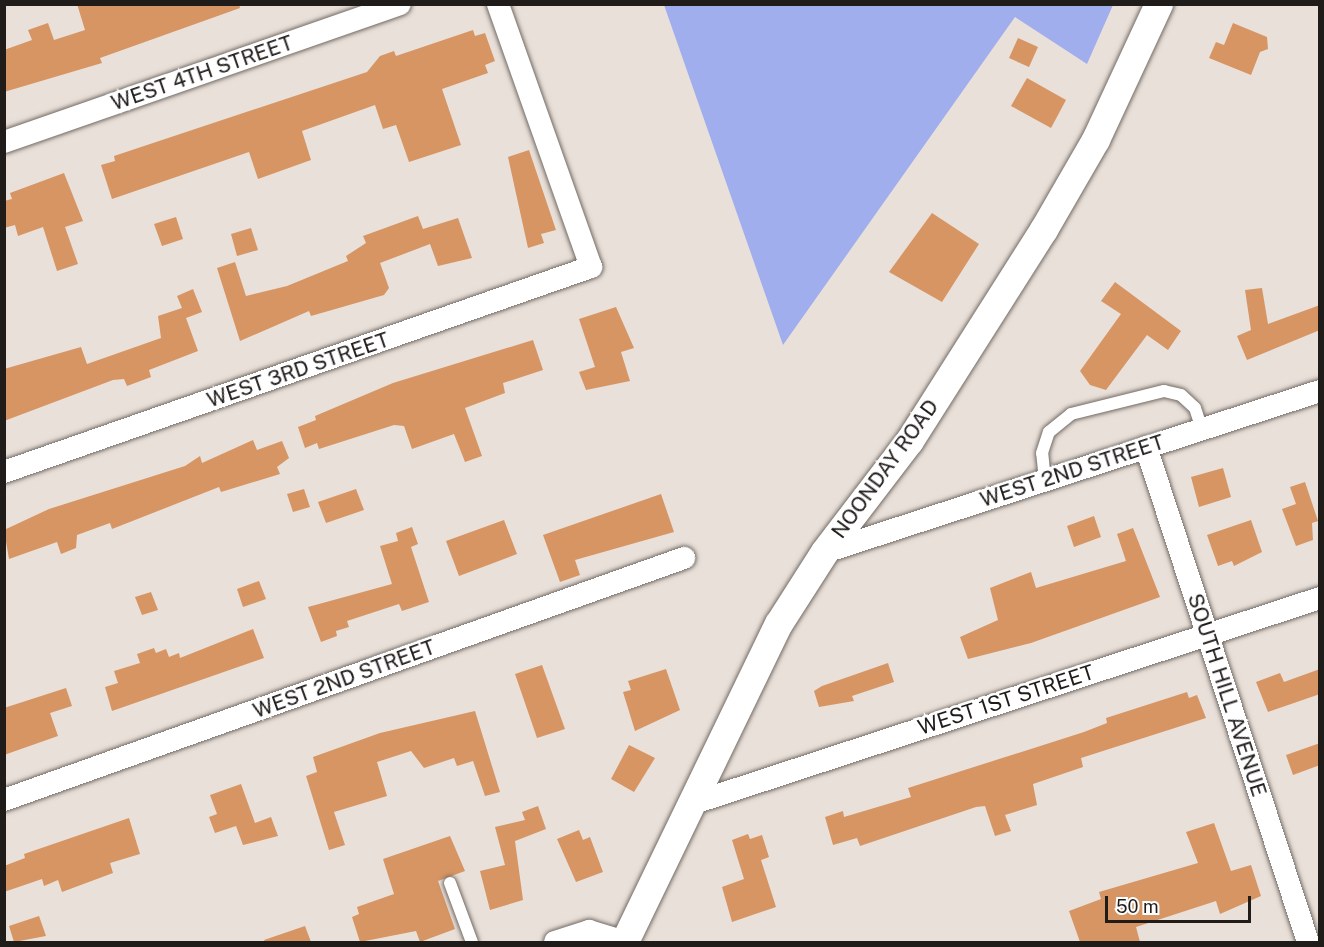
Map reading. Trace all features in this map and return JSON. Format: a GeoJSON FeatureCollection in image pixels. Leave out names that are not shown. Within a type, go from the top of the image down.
{"type":"FeatureCollection","features":[{"type":"Feature","properties":{"kind":"street","name":"WEST 4TH STREET"},"geometry":{"type":"LineString","coordinates":[[4,142],[400,4]]}},
{"type":"Feature","properties":{"kind":"street","name":"WEST 3RD STREET"},"geometry":{"type":"LineString","coordinates":[[4,472],[591,267],[498,4]]}},
{"type":"Feature","properties":{"kind":"street","name":"NOONDAY ROAD"},"geometry":{"type":"LineString","coordinates":[[625,942],[694,803],[752,676],[825,552],[910,441],[1044,230],[1096,140],[1159,4]]}},
{"type":"Feature","properties":{"kind":"street","name":"WEST 2ND STREET"},"geometry":{"type":"LineString","coordinates":[[825,552],[1320,391]]}},
{"type":"Feature","properties":{"kind":"street","name":"SOUTH HILL AVENUE"},"geometry":{"type":"LineString","coordinates":[[1146,447],[1308,942]]}},
{"type":"Feature","properties":{"kind":"street","name":"WEST 2ND STREET"},"geometry":{"type":"LineString","coordinates":[[4,800],[684,558]]}},
{"type":"Feature","properties":{"kind":"street","name":"WEST 1ST STREET"},"geometry":{"type":"LineString","coordinates":[[694,803],[1320,598]]}},
{"type":"Feature","properties":{"kind":"street"},"geometry":{"type":"LineString","coordinates":[[555,942],[589,931],[625,942]]}},
{"type":"Feature","properties":{"kind":"lane"},"geometry":{"type":"LineString","coordinates":[[1045,480],[1042,453],[1049,432],[1071,414],[1164,391],[1181,395],[1195,408],[1202,429]]}},
{"type":"Feature","properties":{"kind":"lane"},"geometry":{"type":"LineString","coordinates":[[450,883],[472,942]]}},
{"type":"Feature","properties":{"kind":"shaded area"},"geometry":{"type":"Polygon","coordinates":[[[664,4],[1113,5],[1087,64],[1015,17],[783,345],[664,4]]]}},
{"type":"Feature","properties":{"kind":"building"},"geometry":{"type":"Polygon","coordinates":[[[77,4],[239,4],[240,8],[100,58],[102,63],[4,92],[4,50],[32,40],[28,30],[48,23],[54,40],[85,30],[77,4]]]}},
{"type":"Feature","properties":{"kind":"building"},"geometry":{"type":"Polygon","coordinates":[[[1233,23],[1267,37],[1268,49],[1260,52],[1251,75],[1209,58],[1216,42],[1224,45],[1233,23]]]}},
{"type":"Feature","properties":{"kind":"building"},"geometry":{"type":"Polygon","coordinates":[[[473,30],[475,36],[485,33],[495,61],[485,65],[488,73],[442,89],[461,145],[409,162],[396,125],[383,129],[375,105],[302,131],[311,160],[258,179],[249,152],[112,199],[101,165],[115,161],[114,156],[367,72],[380,56],[394,51],[396,56],[473,30]]]}},
{"type":"Feature","properties":{"kind":"building"},"geometry":{"type":"Polygon","coordinates":[[[1018,38],[1038,47],[1029,67],[1009,58],[1018,38]]]}},
{"type":"Feature","properties":{"kind":"building"},"geometry":{"type":"Polygon","coordinates":[[[1027,78],[1066,100],[1051,128],[1011,106],[1027,78]]]}},
{"type":"Feature","properties":{"kind":"building"},"geometry":{"type":"Polygon","coordinates":[[[529,150],[556,230],[541,234],[544,243],[528,248],[508,157],[529,150]]]}},
{"type":"Feature","properties":{"kind":"building"},"geometry":{"type":"Polygon","coordinates":[[[64,173],[83,221],[65,227],[78,264],[57,271],[43,227],[18,236],[15,225],[4,228],[4,201],[12,199],[10,193],[64,173]]]}},
{"type":"Feature","properties":{"kind":"building"},"geometry":{"type":"Polygon","coordinates":[[[932,213],[979,244],[942,302],[889,272],[932,213]]]}},
{"type":"Feature","properties":{"kind":"building"},"geometry":{"type":"Polygon","coordinates":[[[418,216],[423,229],[458,218],[472,258],[438,266],[430,244],[380,263],[389,288],[384,295],[311,316],[309,311],[240,341],[217,268],[235,262],[246,296],[287,286],[348,261],[346,256],[366,243],[363,236],[418,216]]]}},
{"type":"Feature","properties":{"kind":"building"},"geometry":{"type":"Polygon","coordinates":[[[176,217],[183,239],[162,246],[154,224],[176,217]]]}},
{"type":"Feature","properties":{"kind":"building"},"geometry":{"type":"Polygon","coordinates":[[[251,228],[258,250],[237,256],[231,234],[251,228]]]}},
{"type":"Feature","properties":{"kind":"building"},"geometry":{"type":"Polygon","coordinates":[[[1115,282],[1181,331],[1168,350],[1147,335],[1106,390],[1090,385],[1080,371],[1121,314],[1101,301],[1115,282]]]}},
{"type":"Feature","properties":{"kind":"building"},"geometry":{"type":"Polygon","coordinates":[[[1262,288],[1268,324],[1320,305],[1320,330],[1247,360],[1237,336],[1251,330],[1245,290],[1262,288]]]}},
{"type":"Feature","properties":{"kind":"building"},"geometry":{"type":"Polygon","coordinates":[[[193,289],[202,312],[186,318],[198,351],[149,370],[151,377],[127,386],[124,379],[113,380],[4,421],[4,369],[81,347],[87,364],[161,338],[158,316],[182,308],[177,296],[193,289]]]}},
{"type":"Feature","properties":{"kind":"building"},"geometry":{"type":"Polygon","coordinates":[[[616,307],[634,348],[621,352],[630,381],[586,390],[579,372],[595,367],[579,319],[616,307]]]}},
{"type":"Feature","properties":{"kind":"building"},"geometry":{"type":"Polygon","coordinates":[[[533,340],[543,370],[503,383],[505,393],[465,408],[482,456],[465,462],[454,434],[412,449],[404,426],[394,425],[319,449],[317,443],[305,448],[298,427],[316,420],[315,416],[393,383],[533,340]]]}},
{"type":"Feature","properties":{"kind":"building"},"geometry":{"type":"Polygon","coordinates":[[[253,440],[257,450],[282,441],[289,458],[277,467],[280,474],[221,492],[219,487],[112,529],[110,523],[77,535],[76,548],[61,554],[57,542],[9,559],[4,530],[49,509],[185,466],[200,456],[202,463],[253,440]]]}},
{"type":"Feature","properties":{"kind":"building"},"geometry":{"type":"Polygon","coordinates":[[[1223,468],[1231,497],[1199,507],[1191,477],[1223,468]]]}},
{"type":"Feature","properties":{"kind":"building"},"geometry":{"type":"Polygon","coordinates":[[[1305,482],[1318,521],[1312,523],[1313,540],[1296,546],[1282,509],[1296,504],[1290,487],[1305,482]]]}},
{"type":"Feature","properties":{"kind":"building"},"geometry":{"type":"Polygon","coordinates":[[[304,489],[310,507],[293,512],[287,494],[304,489]]]}},
{"type":"Feature","properties":{"kind":"building"},"geometry":{"type":"Polygon","coordinates":[[[356,489],[364,510],[326,523],[318,502],[356,489]]]}},
{"type":"Feature","properties":{"kind":"building"},"geometry":{"type":"Polygon","coordinates":[[[661,494],[674,532],[575,560],[580,575],[560,582],[543,535],[661,494]]]}},
{"type":"Feature","properties":{"kind":"building"},"geometry":{"type":"Polygon","coordinates":[[[1094,516],[1101,537],[1074,547],[1067,526],[1094,516]]]}},
{"type":"Feature","properties":{"kind":"building"},"geometry":{"type":"Polygon","coordinates":[[[504,520],[517,554],[459,576],[446,541],[504,520]]]}},
{"type":"Feature","properties":{"kind":"building"},"geometry":{"type":"Polygon","coordinates":[[[1251,520],[1262,552],[1234,566],[1232,561],[1218,566],[1207,535],[1251,520]]]}},
{"type":"Feature","properties":{"kind":"building"},"geometry":{"type":"Polygon","coordinates":[[[412,527],[418,544],[411,547],[429,602],[402,611],[399,604],[347,621],[349,627],[336,631],[337,636],[321,642],[308,607],[392,584],[380,546],[398,541],[396,533],[412,527]]]}},
{"type":"Feature","properties":{"kind":"building"},"geometry":{"type":"Polygon","coordinates":[[[1133,528],[1160,597],[1031,643],[968,659],[960,637],[998,620],[990,588],[1031,572],[1036,588],[1126,561],[1117,534],[1133,528]]]}},
{"type":"Feature","properties":{"kind":"building"},"geometry":{"type":"Polygon","coordinates":[[[259,581],[266,599],[243,607],[237,589],[259,581]]]}},
{"type":"Feature","properties":{"kind":"building"},"geometry":{"type":"Polygon","coordinates":[[[151,592],[158,610],[142,615],[135,597],[151,592]]]}},
{"type":"Feature","properties":{"kind":"building"},"geometry":{"type":"Polygon","coordinates":[[[253,629],[264,658],[112,711],[105,687],[118,683],[114,671],[140,663],[137,654],[154,648],[156,653],[166,649],[169,657],[179,653],[180,658],[253,629]]]}},
{"type":"Feature","properties":{"kind":"building"},"geometry":{"type":"Polygon","coordinates":[[[888,663],[894,682],[852,696],[854,701],[819,707],[814,691],[822,686],[888,663]]]}},
{"type":"Feature","properties":{"kind":"building"},"geometry":{"type":"Polygon","coordinates":[[[542,665],[565,729],[537,738],[515,674],[542,665]]]}},
{"type":"Feature","properties":{"kind":"building"},"geometry":{"type":"Polygon","coordinates":[[[666,669],[680,710],[635,731],[623,692],[631,690],[628,681],[666,669]]]}},
{"type":"Feature","properties":{"kind":"building"},"geometry":{"type":"Polygon","coordinates":[[[1320,669],[1320,694],[1268,712],[1256,682],[1280,673],[1284,682],[1320,669]]]}},
{"type":"Feature","properties":{"kind":"building"},"geometry":{"type":"Polygon","coordinates":[[[66,688],[72,706],[50,713],[58,736],[4,755],[4,708],[66,688]]]}},
{"type":"Feature","properties":{"kind":"building"},"geometry":{"type":"Polygon","coordinates":[[[1187,692],[1189,698],[1197,695],[1206,718],[1081,758],[1083,767],[1033,784],[1037,805],[1005,815],[1011,831],[995,836],[985,806],[860,846],[857,838],[833,845],[825,817],[843,811],[844,817],[911,797],[908,788],[1084,732],[1107,723],[1106,718],[1187,692]]]}},
{"type":"Feature","properties":{"kind":"building"},"geometry":{"type":"Polygon","coordinates":[[[475,711],[500,792],[485,796],[473,761],[457,766],[454,758],[424,768],[411,751],[377,762],[387,796],[334,812],[345,845],[329,850],[306,776],[317,772],[313,757],[380,733],[475,711]]]}},
{"type":"Feature","properties":{"kind":"building"},"geometry":{"type":"Polygon","coordinates":[[[1320,743],[1320,765],[1293,775],[1286,755],[1320,743]]]}},
{"type":"Feature","properties":{"kind":"building"},"geometry":{"type":"Polygon","coordinates":[[[629,745],[655,758],[634,792],[611,779],[629,745]]]}},
{"type":"Feature","properties":{"kind":"building"},"geometry":{"type":"Polygon","coordinates":[[[241,784],[255,823],[271,817],[278,836],[243,845],[236,826],[215,833],[209,817],[217,814],[210,795],[241,784]]]}},
{"type":"Feature","properties":{"kind":"building"},"geometry":{"type":"Polygon","coordinates":[[[538,806],[546,829],[515,841],[523,900],[490,910],[480,871],[505,865],[495,827],[525,820],[522,812],[538,806]]]}},
{"type":"Feature","properties":{"kind":"building"},"geometry":{"type":"Polygon","coordinates":[[[129,818],[140,854],[110,863],[113,873],[62,892],[58,880],[44,886],[42,879],[4,892],[4,866],[25,858],[24,854],[129,818]]]}},
{"type":"Feature","properties":{"kind":"building"},"geometry":{"type":"Polygon","coordinates":[[[1214,823],[1231,871],[1251,865],[1261,896],[1220,914],[1216,901],[1136,927],[1140,942],[1080,942],[1069,911],[1101,899],[1099,892],[1198,863],[1186,832],[1214,823]]]}},
{"type":"Feature","properties":{"kind":"building"},"geometry":{"type":"Polygon","coordinates":[[[579,830],[583,840],[590,837],[603,872],[576,882],[557,839],[579,830]]]}},
{"type":"Feature","properties":{"kind":"building"},"geometry":{"type":"Polygon","coordinates":[[[748,834],[750,839],[762,835],[769,857],[761,860],[776,907],[732,922],[722,887],[744,879],[732,840],[748,834]]]}},
{"type":"Feature","properties":{"kind":"building"},"geometry":{"type":"Polygon","coordinates":[[[450,836],[465,871],[438,881],[455,929],[420,942],[416,931],[360,942],[352,917],[359,914],[357,907],[394,894],[383,859],[450,836]]]}},
{"type":"Feature","properties":{"kind":"building"},"geometry":{"type":"Polygon","coordinates":[[[39,916],[46,936],[14,942],[9,926],[39,916]]]}},
{"type":"Feature","properties":{"kind":"building"},"geometry":{"type":"Polygon","coordinates":[[[305,926],[311,942],[265,942],[264,940],[305,926]]]}}]}
